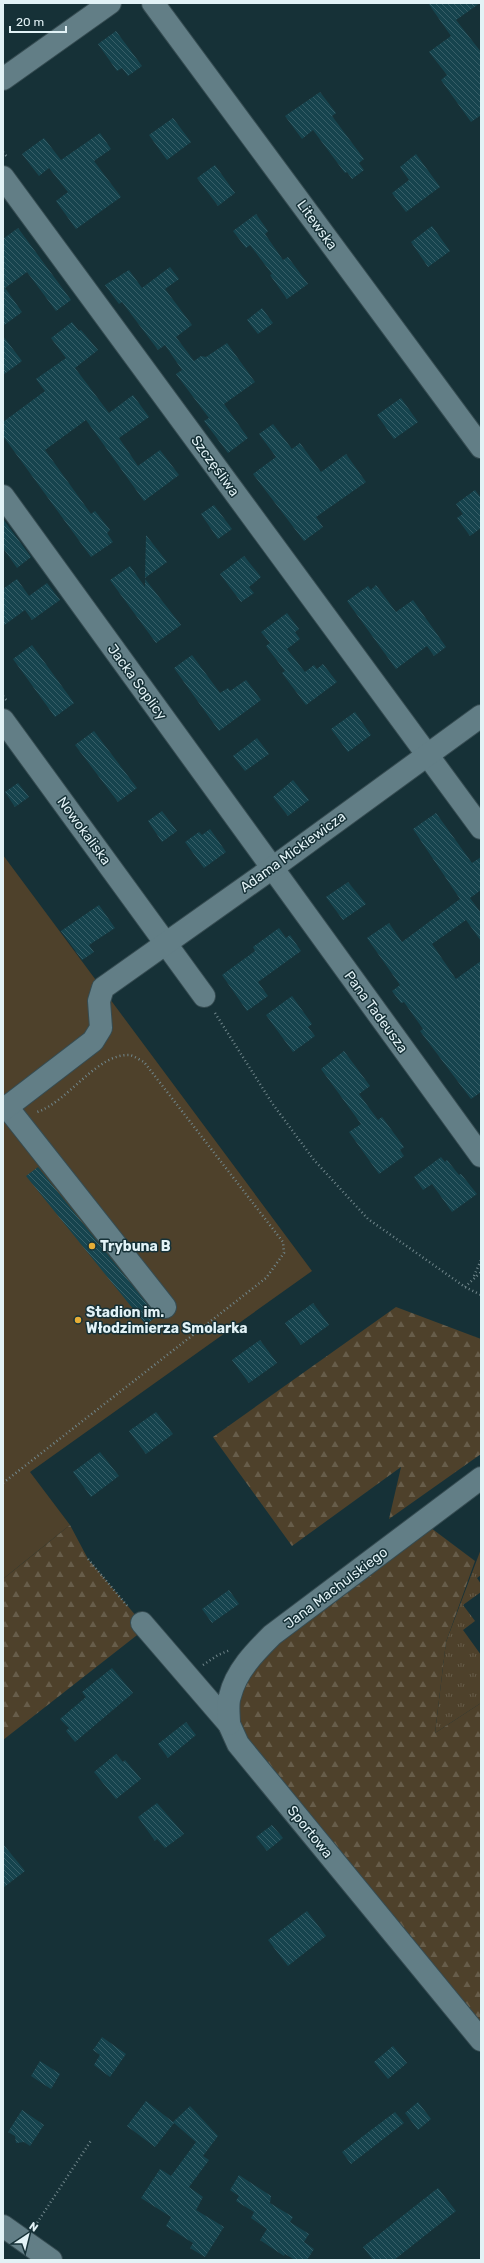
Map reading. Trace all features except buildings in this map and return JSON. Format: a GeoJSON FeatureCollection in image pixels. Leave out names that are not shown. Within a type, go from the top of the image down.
{"type":"FeatureCollection","features":[{"type":"Feature","properties":{"kind":"street"},"geometry":{"type":"LineString","coordinates":[[3,79],[110,3]]}},
{"type":"Feature","properties":{"kind":"street","name":"Litewska"},"geometry":{"type":"LineString","coordinates":[[153,3],[481,447]]}},
{"type":"Feature","properties":{"kind":"street","name":"Szczęśliwa"},"geometry":{"type":"LineString","coordinates":[[3,177],[481,828]]}},
{"type":"Feature","properties":{"kind":"street","name":"Jacka Soplicy"},"geometry":{"type":"LineString","coordinates":[[3,496],[272,869]]}},
{"type":"Feature","properties":{"kind":"street","name":"Adama Mickiewicza"},"geometry":{"type":"LineString","coordinates":[[8,1111],[93,1041],[101,1028],[99,1001],[103,988],[272,869],[481,716]]}},
{"type":"Feature","properties":{"kind":"street","name":"Nowokaliska"},"geometry":{"type":"LineString","coordinates":[[3,720],[204,996]]}},
{"type":"Feature","properties":{"kind":"street","name":"Pana Tadeusza"},"geometry":{"type":"LineString","coordinates":[[272,869],[481,1156]]}},
{"type":"Feature","properties":{"kind":"street"},"geometry":{"type":"LineString","coordinates":[[8,1111],[165,1307]]}},
{"type":"Feature","properties":{"kind":"street","name":"Jana Machulskiego"},"geometry":{"type":"LineString","coordinates":[[229,1724],[229,1696],[239,1674],[255,1652],[272,1635],[481,1478]]}},
{"type":"Feature","properties":{"kind":"street","name":"Sportowa"},"geometry":{"type":"LineString","coordinates":[[142,1623],[229,1724],[238,1744],[481,2040]]}},
{"type":"Feature","properties":{"kind":"street"},"geometry":{"type":"LineString","coordinates":[[3,2226],[51,2260]]}},
{"type":"Feature","properties":{"kind":"path"},"geometry":{"type":"LineString","coordinates":[[204,996],[272,1103],[319,1165],[368,1219],[465,1287],[481,1294]]}},
{"type":"Feature","properties":{"kind":"path"},"geometry":{"type":"LineString","coordinates":[[3,1483],[266,1278],[284,1253],[283,1242],[144,1062],[131,1055],[115,1057],[100,1066],[52,1106],[38,1111],[8,1111]]}},
{"type":"Feature","properties":{"kind":"path"},"geometry":{"type":"LineString","coordinates":[[474,1277],[481,1260]]}},
{"type":"Feature","properties":{"kind":"path"},"geometry":{"type":"LineString","coordinates":[[465,1287],[481,1272]]}},
{"type":"Feature","properties":{"kind":"path"},"geometry":{"type":"LineString","coordinates":[[88,1559],[142,1623]]}},
{"type":"Feature","properties":{"kind":"path"},"geometry":{"type":"LineString","coordinates":[[25,2241],[92,2139]]}},
{"type":"Feature","properties":{"kind":"green space"},"geometry":{"type":"Polygon","coordinates":[[[3,855],[312,1271],[30,1472],[70,1525],[3,1579],[3,855]]]}},
{"type":"Feature","properties":{"kind":"green space"},"geometry":{"type":"Polygon","coordinates":[[[396,1307],[481,1339],[481,1454],[389,1519],[401,1467],[292,1546],[213,1437],[396,1307]]]}},
{"type":"Feature","properties":{"kind":"green space"},"geometry":{"type":"Polygon","coordinates":[[[423,1522],[475,1561],[446,1642],[435,1733],[481,1703],[481,2025],[229,1724],[239,1674],[423,1522]]]}},
{"type":"Feature","properties":{"kind":"green space"},"geometry":{"type":"Polygon","coordinates":[[[70,1525],[88,1559],[142,1623],[141,1632],[3,1740],[3,1579],[70,1525]]]}},
{"type":"Feature","properties":{"kind":"green space"},"geometry":{"type":"Polygon","coordinates":[[[481,1549],[481,1575],[477,1578],[481,1584],[481,1592],[463,1605],[475,1621],[463,1630],[481,1655],[481,1703],[435,1733],[446,1642],[481,1549]]]}},
{"type":"Feature","properties":{"kind":"place","name":"Trybuna B"},"geometry":{"type":"Point","coordinates":[92,1246]}},
{"type":"Feature","properties":{"kind":"place","name":"Stadion im. Włodzimierza Smolarka"},"geometry":{"type":"Point","coordinates":[78,1320]}}]}
